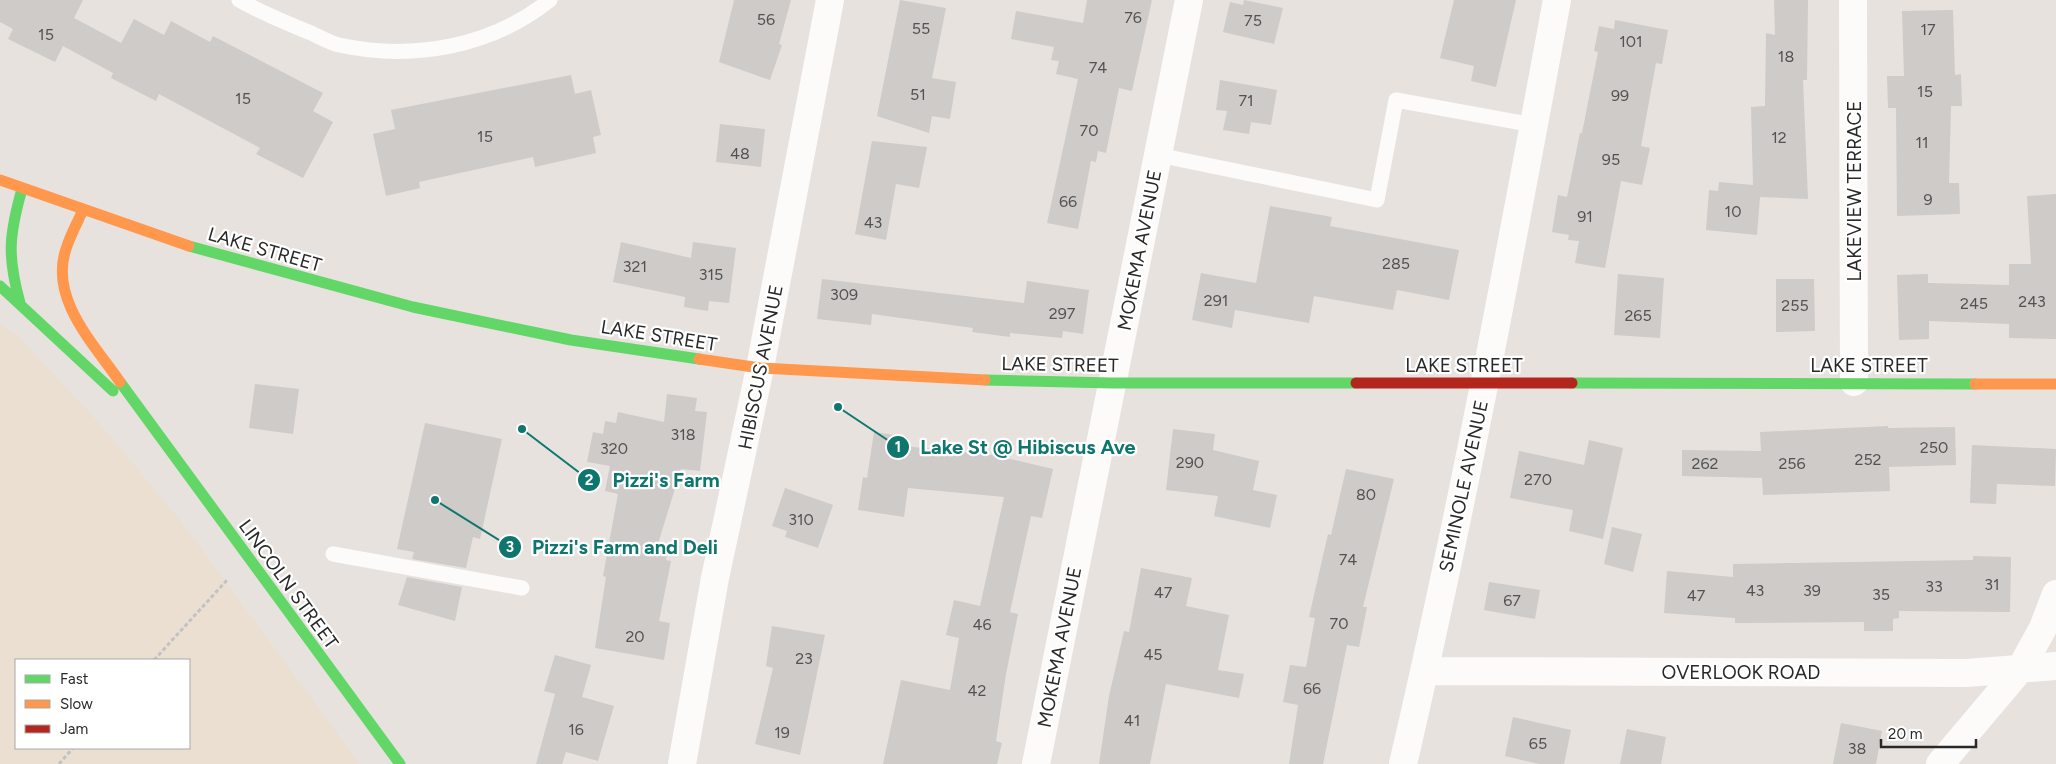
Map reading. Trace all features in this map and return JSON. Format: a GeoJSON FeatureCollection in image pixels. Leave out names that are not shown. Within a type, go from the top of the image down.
{"type":"FeatureCollection","features":[{"type":"Feature","properties":{"kind":"street","name":"HIBISCUS AVENUE"},"geometry":{"type":"LineString","coordinates":[[682,764],[715,578],[760,368],[830,0]]}},
{"type":"Feature","properties":{"kind":"street","name":"MOKEMA AVENUE"},"geometry":{"type":"LineString","coordinates":[[1036,764],[1189,0]]}},
{"type":"Feature","properties":{"kind":"street","name":"SEMINOLE AVENUE"},"geometry":{"type":"LineString","coordinates":[[1403,764],[1425,671],[1484,383],[1557,0]]}},
{"type":"Feature","properties":{"kind":"street","name":"LAKEVIEW TERRACE"},"geometry":{"type":"LineString","coordinates":[[1853,0],[1854,382]]}},
{"type":"Feature","properties":{"kind":"street"},"geometry":{"type":"LineString","coordinates":[[0,180],[83,210]]}},
{"type":"Feature","properties":{"kind":"street","name":"LINCOLN STREET"},"geometry":{"type":"LineString","coordinates":[[20,302],[10,271],[8,250],[11,228],[22,189]]}},
{"type":"Feature","properties":{"kind":"street","name":"LAKE STREET"},"geometry":{"type":"LineString","coordinates":[[83,210],[198,248],[413,307],[571,340],[760,368],[933,379],[1112,383],[1854,382],[2056,384]]}},
{"type":"Feature","properties":{"kind":"street","name":"LINCOLN STREET"},"geometry":{"type":"LineString","coordinates":[[83,210],[65,250],[62,279],[70,308],[149,424],[400,764]]}},
{"type":"Feature","properties":{"kind":"street","name":"LINCOLN STREET"},"geometry":{"type":"LineString","coordinates":[[0,286],[20,302],[149,424]]}},
{"type":"Feature","properties":{"kind":"street"},"geometry":{"type":"LineString","coordinates":[[1940,764],[2021,668],[2043,628],[2056,594]]}},
{"type":"Feature","properties":{"kind":"street","name":"OVERLOOK ROAD"},"geometry":{"type":"LineString","coordinates":[[1425,671],[1966,672],[2056,666]]}},
{"type":"Feature","properties":{"kind":"lane"},"geometry":{"type":"LineString","coordinates":[[239,0],[264,14],[338,44],[402,52],[443,48],[489,36],[529,17],[550,0]]}},
{"type":"Feature","properties":{"kind":"lane"},"geometry":{"type":"LineString","coordinates":[[1158,155],[1378,200],[1396,100],[1534,125]]}},
{"type":"Feature","properties":{"kind":"lane"},"geometry":{"type":"LineString","coordinates":[[333,554],[522,588]]}},
{"type":"Feature","properties":{"kind":"path"},"geometry":{"type":"LineString","coordinates":[[155,659],[214,592],[230,577]]}},
{"type":"Feature","properties":{"kind":"path"},"geometry":{"type":"LineString","coordinates":[[59,764],[72,749]]}},
{"type":"Feature","properties":{"kind":"shaded area"},"geometry":{"type":"Polygon","coordinates":[[[0,324],[19,337],[99,423],[180,520],[360,764],[0,764],[0,324]]]}},
{"type":"Feature","properties":{"kind":"building"},"geometry":{"type":"Polygon","coordinates":[[[0,0],[83,0],[74,18],[121,43],[134,19],[164,35],[171,21],[210,42],[213,36],[323,93],[313,111],[333,122],[303,178],[256,154],[260,148],[159,94],[156,101],[111,78],[113,73],[63,46],[55,62],[8,39],[13,29],[0,22],[0,0]]]}},
{"type":"Feature","properties":{"kind":"building"},"geometry":{"type":"Polygon","coordinates":[[[734,0],[791,0],[779,44],[782,45],[770,80],[719,62],[734,0]]]}},
{"type":"Feature","properties":{"kind":"building"},"geometry":{"type":"Polygon","coordinates":[[[900,0],[946,8],[932,78],[956,82],[950,119],[932,116],[929,133],[877,116],[900,0]]]}},
{"type":"Feature","properties":{"kind":"building"},"geometry":{"type":"Polygon","coordinates":[[[1087,0],[1152,0],[1132,91],[1119,88],[1106,153],[1098,151],[1096,162],[1091,161],[1078,229],[1047,223],[1078,79],[1056,74],[1059,61],[1051,60],[1054,47],[1011,39],[1016,11],[1083,23],[1087,0]]]}},
{"type":"Feature","properties":{"kind":"building"},"geometry":{"type":"Polygon","coordinates":[[[1244,0],[1283,8],[1274,44],[1223,32],[1230,2],[1243,5],[1244,0]]]}},
{"type":"Feature","properties":{"kind":"building"},"geometry":{"type":"Polygon","coordinates":[[[1454,0],[1516,0],[1496,87],[1471,81],[1474,66],[1440,58],[1454,0]]]}},
{"type":"Feature","properties":{"kind":"building"},"geometry":{"type":"Polygon","coordinates":[[[1774,0],[1808,0],[1807,80],[1803,80],[1808,199],[1760,197],[1757,235],[1706,230],[1709,190],[1718,191],[1719,182],[1753,185],[1751,107],[1765,106],[1766,33],[1775,35],[1774,0]]]}},
{"type":"Feature","properties":{"kind":"building"},"geometry":{"type":"Polygon","coordinates":[[[1953,10],[1955,75],[1961,74],[1962,106],[1951,106],[1949,183],[1959,183],[1960,214],[1897,216],[1896,108],[1888,108],[1887,76],[1904,76],[1902,11],[1953,10]]]}},
{"type":"Feature","properties":{"kind":"building"},"geometry":{"type":"Polygon","coordinates":[[[1615,20],[1668,30],[1662,64],[1656,63],[1641,146],[1650,148],[1642,185],[1621,181],[1605,268],[1575,263],[1579,241],[1568,240],[1569,235],[1552,232],[1558,195],[1567,197],[1580,133],[1582,133],[1598,52],[1594,51],[1599,26],[1614,29],[1615,20]]]}},
{"type":"Feature","properties":{"kind":"building"},"geometry":{"type":"Polygon","coordinates":[[[571,75],[575,94],[591,90],[601,135],[593,137],[596,153],[535,167],[533,157],[419,182],[420,188],[386,196],[373,134],[395,129],[391,110],[571,75]]]}},
{"type":"Feature","properties":{"kind":"building"},"geometry":{"type":"Polygon","coordinates":[[[1220,80],[1277,90],[1271,125],[1251,122],[1249,134],[1223,130],[1227,111],[1216,110],[1220,80]]]}},
{"type":"Feature","properties":{"kind":"building"},"geometry":{"type":"Polygon","coordinates":[[[720,124],[765,129],[761,167],[716,162],[720,124]]]}},
{"type":"Feature","properties":{"kind":"building"},"geometry":{"type":"Polygon","coordinates":[[[872,141],[927,147],[919,188],[896,184],[886,240],[855,234],[872,141]]]}},
{"type":"Feature","properties":{"kind":"building"},"geometry":{"type":"Polygon","coordinates":[[[2056,194],[2056,339],[2009,338],[2009,324],[1929,321],[1929,339],[1899,340],[1897,275],[1928,274],[1928,283],[2009,285],[2009,264],[2031,264],[2027,196],[2056,194]]]}},
{"type":"Feature","properties":{"kind":"building"},"geometry":{"type":"Polygon","coordinates":[[[1270,206],[1332,217],[1330,226],[1459,250],[1449,300],[1397,290],[1393,310],[1314,296],[1309,323],[1235,310],[1232,328],[1192,320],[1201,273],[1256,283],[1270,206]]]}},
{"type":"Feature","properties":{"kind":"building"},"geometry":{"type":"Polygon","coordinates":[[[621,242],[691,258],[693,242],[736,248],[729,303],[709,301],[708,311],[684,307],[685,297],[613,282],[621,242]]]}},
{"type":"Feature","properties":{"kind":"building"},"geometry":{"type":"Polygon","coordinates":[[[1618,274],[1664,278],[1660,338],[1614,335],[1618,274]]]}},
{"type":"Feature","properties":{"kind":"building"},"geometry":{"type":"Polygon","coordinates":[[[822,279],[1024,303],[1027,281],[1089,290],[1083,334],[1063,331],[1062,338],[1010,333],[1010,337],[972,332],[973,328],[872,314],[871,325],[817,319],[822,279]]]}},
{"type":"Feature","properties":{"kind":"building"},"geometry":{"type":"Polygon","coordinates":[[[1776,279],[1814,279],[1815,331],[1776,332],[1776,279]]]}},
{"type":"Feature","properties":{"kind":"building"},"geometry":{"type":"Polygon","coordinates":[[[255,384],[299,389],[293,434],[249,428],[255,384]]]}},
{"type":"Feature","properties":{"kind":"building"},"geometry":{"type":"Polygon","coordinates":[[[667,394],[697,398],[695,411],[707,412],[700,471],[681,469],[657,547],[668,549],[666,560],[671,561],[659,621],[670,623],[664,660],[595,648],[606,577],[603,576],[618,494],[605,491],[610,466],[587,462],[593,432],[603,434],[605,421],[616,423],[618,412],[664,422],[667,394]]]}},
{"type":"Feature","properties":{"kind":"building"},"geometry":{"type":"Polygon","coordinates":[[[425,423],[502,439],[480,539],[473,537],[466,568],[412,559],[414,552],[397,549],[425,423]]]}},
{"type":"Feature","properties":{"kind":"building"},"geometry":{"type":"Polygon","coordinates":[[[1888,426],[1888,428],[1955,427],[1956,465],[1889,467],[1890,491],[1763,495],[1762,478],[1682,476],[1682,450],[1761,451],[1760,432],[1888,426]]]}},
{"type":"Feature","properties":{"kind":"building"},"geometry":{"type":"Polygon","coordinates":[[[1173,429],[1215,434],[1213,450],[1259,461],[1253,490],[1277,495],[1270,528],[1214,516],[1218,496],[1166,490],[1173,429]]]}},
{"type":"Feature","properties":{"kind":"building"},"geometry":{"type":"Polygon","coordinates":[[[874,432],[908,437],[907,445],[913,447],[993,455],[1053,469],[1042,518],[1031,516],[1010,612],[1018,614],[1006,674],[996,741],[1002,743],[997,764],[883,764],[901,680],[950,690],[959,638],[946,635],[954,600],[980,606],[1004,497],[908,488],[904,517],[858,510],[863,477],[867,478],[874,432]]]}},
{"type":"Feature","properties":{"kind":"building"},"geometry":{"type":"Polygon","coordinates":[[[1589,440],[1623,448],[1603,539],[1569,531],[1573,510],[1510,498],[1519,451],[1584,465],[1589,440]]]}},
{"type":"Feature","properties":{"kind":"building"},"geometry":{"type":"Polygon","coordinates":[[[1972,445],[2056,449],[2055,486],[1997,484],[1996,504],[1970,503],[1972,445]]]}},
{"type":"Feature","properties":{"kind":"building"},"geometry":{"type":"Polygon","coordinates":[[[1346,469],[1394,479],[1363,607],[1367,607],[1359,647],[1347,645],[1323,764],[1289,764],[1298,705],[1283,702],[1290,665],[1306,667],[1315,618],[1309,617],[1328,534],[1331,535],[1346,469]]]}},
{"type":"Feature","properties":{"kind":"building"},"geometry":{"type":"Polygon","coordinates":[[[785,488],[833,505],[818,548],[785,537],[787,531],[772,526],[785,488]]]}},
{"type":"Feature","properties":{"kind":"building"},"geometry":{"type":"Polygon","coordinates":[[[1612,527],[1642,534],[1633,572],[1604,564],[1612,527]]]}},
{"type":"Feature","properties":{"kind":"building"},"geometry":{"type":"Polygon","coordinates":[[[1973,556],[2011,557],[2010,612],[1899,611],[1899,618],[1893,619],[1893,631],[1864,631],[1864,622],[1735,623],[1735,618],[1664,613],[1667,571],[1733,577],[1733,564],[1973,560],[1973,556]]]}},
{"type":"Feature","properties":{"kind":"building"},"geometry":{"type":"Polygon","coordinates":[[[1141,568],[1192,578],[1186,606],[1229,615],[1218,670],[1244,674],[1239,698],[1166,684],[1150,764],[1099,764],[1109,696],[1124,631],[1129,632],[1141,568]]]}},
{"type":"Feature","properties":{"kind":"building"},"geometry":{"type":"Polygon","coordinates":[[[407,577],[462,587],[455,621],[398,605],[407,577]]]}},
{"type":"Feature","properties":{"kind":"building"},"geometry":{"type":"Polygon","coordinates":[[[1489,582],[1540,590],[1535,619],[1484,610],[1489,582]]]}},
{"type":"Feature","properties":{"kind":"building"},"geometry":{"type":"Polygon","coordinates":[[[772,626],[825,635],[800,755],[755,744],[773,668],[766,666],[772,626]]]}},
{"type":"Feature","properties":{"kind":"building"},"geometry":{"type":"Polygon","coordinates":[[[555,655],[591,665],[582,697],[614,706],[598,761],[566,752],[562,764],[536,764],[555,694],[544,691],[555,655]]]}},
{"type":"Feature","properties":{"kind":"building"},"geometry":{"type":"Polygon","coordinates":[[[1513,717],[1571,730],[1564,764],[1539,764],[1505,756],[1513,717]]]}},
{"type":"Feature","properties":{"kind":"building"},"geometry":{"type":"Polygon","coordinates":[[[1841,723],[1882,731],[1876,764],[1833,764],[1841,723]]]}},
{"type":"Feature","properties":{"kind":"building"},"geometry":{"type":"Polygon","coordinates":[[[1627,729],[1666,737],[1661,764],[1620,764],[1627,729]]]}},
{"type":"Feature","properties":{"kind":"traffic: fast"},"geometry":{"type":"LineString","coordinates":[[20,303],[13,272],[11,246],[14,220],[22,189]]}},
{"type":"Feature","properties":{"kind":"traffic: fast"},"geometry":{"type":"LineString","coordinates":[[189,246],[413,307],[571,340],[699,359]]}},
{"type":"Feature","properties":{"kind":"traffic: fast"},"geometry":{"type":"LineString","coordinates":[[0,286],[113,391]]}},
{"type":"Feature","properties":{"kind":"traffic: fast"},"geometry":{"type":"LineString","coordinates":[[985,380],[1112,383],[1356,383]]}},
{"type":"Feature","properties":{"kind":"traffic: fast"},"geometry":{"type":"LineString","coordinates":[[120,382],[400,764]]}},
{"type":"Feature","properties":{"kind":"traffic: fast"},"geometry":{"type":"LineString","coordinates":[[1572,383],[1975,384]]}},
{"type":"Feature","properties":{"kind":"traffic: slow"},"geometry":{"type":"LineString","coordinates":[[0,180],[189,246]]}},
{"type":"Feature","properties":{"kind":"traffic: slow"},"geometry":{"type":"LineString","coordinates":[[83,210],[66,249],[62,268],[64,286],[77,320],[120,382]]}},
{"type":"Feature","properties":{"kind":"traffic: slow"},"geometry":{"type":"LineString","coordinates":[[699,359],[760,368],[985,380]]}},
{"type":"Feature","properties":{"kind":"traffic: slow"},"geometry":{"type":"LineString","coordinates":[[1975,384],[2056,384]]}},
{"type":"Feature","properties":{"kind":"traffic: jam"},"geometry":{"type":"LineString","coordinates":[[1356,383],[1572,383]]}},
{"type":"Feature","properties":{"kind":"place","name":"Lake St @ Hibiscus Ave"},"geometry":{"type":"Point","coordinates":[838,407]}},
{"type":"Feature","properties":{"kind":"place","name":"Pizzi's Farm"},"geometry":{"type":"Point","coordinates":[522,429]}},
{"type":"Feature","properties":{"kind":"place","name":"Pizzi's Farm and Deli"},"geometry":{"type":"Point","coordinates":[435,500]}}]}
